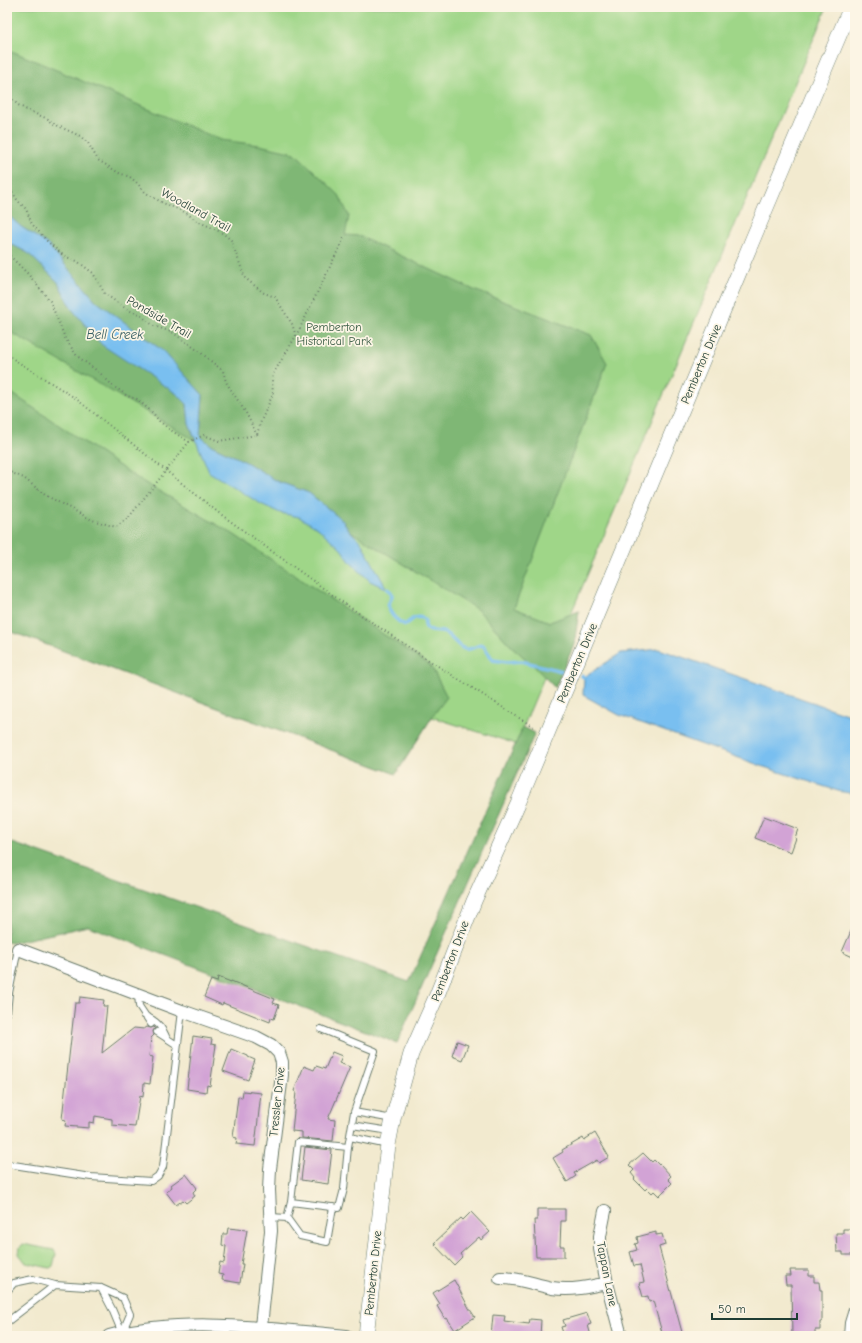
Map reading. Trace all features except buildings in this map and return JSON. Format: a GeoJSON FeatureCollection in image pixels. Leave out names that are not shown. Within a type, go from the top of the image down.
{"type":"FeatureCollection","features":[{"type":"Feature","properties":{"kind":"street","name":"Pemberton Drive"},"geometry":{"type":"LineString","coordinates":[[366,1336],[390,1132],[411,1054],[437,995],[474,901],[519,802],[851,7]]}},
{"type":"Feature","properties":{"kind":"street","name":"Tressler Drive"},"geometry":{"type":"LineString","coordinates":[[18,949],[182,1011],[256,1037],[271,1045],[279,1053],[282,1062],[282,1075],[270,1169],[270,1253],[260,1332]]}},
{"type":"Feature","properties":{"kind":"street","name":"Tappan Lane"},"geometry":{"type":"LineString","coordinates":[[605,1211],[600,1236],[600,1249],[621,1336]]}},
{"type":"Feature","properties":{"kind":"street"},"geometry":{"type":"LineString","coordinates":[[500,1278],[520,1279],[552,1288],[566,1289],[578,1289],[607,1283]]}},
{"type":"Feature","properties":{"kind":"street"},"geometry":{"type":"LineString","coordinates":[[850,1336],[851,1323],[855,1310]]}},
{"type":"Feature","properties":{"kind":"street"},"geometry":{"type":"LineString","coordinates":[[109,1336],[172,1326],[210,1324],[260,1332],[346,1336]]}},
{"type":"Feature","properties":{"kind":"lane"},"geometry":{"type":"LineString","coordinates":[[7,1012],[9,993],[18,949]]}},
{"type":"Feature","properties":{"kind":"lane"},"geometry":{"type":"LineString","coordinates":[[138,994],[139,1006],[151,1024]]}},
{"type":"Feature","properties":{"kind":"lane"},"geometry":{"type":"LineString","coordinates":[[7,1164],[91,1177],[151,1181],[158,1176],[163,1167],[182,1011]]}},
{"type":"Feature","properties":{"kind":"lane"},"geometry":{"type":"LineString","coordinates":[[145,1016],[154,1019],[165,1032],[167,1039]]}},
{"type":"Feature","properties":{"kind":"lane"},"geometry":{"type":"LineString","coordinates":[[291,1202],[339,1208],[344,1189],[348,1147],[354,1112],[375,1051],[321,1029]]}},
{"type":"Feature","properties":{"kind":"lane"},"geometry":{"type":"LineString","coordinates":[[158,1032],[177,1045]]}},
{"type":"Feature","properties":{"kind":"lane"},"geometry":{"type":"LineString","coordinates":[[354,1112],[390,1132]]}},
{"type":"Feature","properties":{"kind":"lane"},"geometry":{"type":"LineString","coordinates":[[352,1125],[390,1132]]}},
{"type":"Feature","properties":{"kind":"lane"},"geometry":{"type":"LineString","coordinates":[[350,1138],[390,1132]]}},
{"type":"Feature","properties":{"kind":"lane"},"geometry":{"type":"LineString","coordinates":[[333,1207],[327,1242],[300,1236],[287,1218],[291,1202],[298,1142],[348,1147]]}},
{"type":"Feature","properties":{"kind":"lane"},"geometry":{"type":"LineString","coordinates":[[271,1217],[287,1218]]}},
{"type":"Feature","properties":{"kind":"lane"},"geometry":{"type":"LineString","coordinates":[[7,1291],[14,1284],[33,1279],[55,1285],[101,1288],[123,1298],[130,1314],[122,1334]]}},
{"type":"Feature","properties":{"kind":"lane"},"geometry":{"type":"LineString","coordinates":[[7,1322],[55,1285]]}},
{"type":"Feature","properties":{"kind":"lane"},"geometry":{"type":"LineString","coordinates":[[101,1288],[112,1308],[122,1334]]}},
{"type":"Feature","properties":{"kind":"path","name":"Woodland Trail"},"geometry":{"type":"LineString","coordinates":[[7,94],[18,105],[80,136],[88,142],[98,160],[136,182],[146,193],[163,203],[185,212],[197,221],[217,230],[231,240],[245,278],[264,293],[275,297],[292,324],[296,336]]}},
{"type":"Feature","properties":{"kind":"path","name":"Pondside Trail"},"geometry":{"type":"LineString","coordinates":[[7,187],[9,187],[18,201],[26,209],[32,224],[47,241],[64,256],[76,261],[93,273],[105,294],[128,310],[139,314],[154,326],[172,332],[200,352],[223,372],[226,382],[246,413],[257,435]]}},
{"type":"Feature","properties":{"kind":"path"},"geometry":{"type":"LineString","coordinates":[[7,471],[24,478],[45,495],[92,520],[116,527],[129,517],[189,442],[204,435],[219,441],[257,435],[261,421],[273,394],[273,374],[296,336],[345,236]]}},
{"type":"Feature","properties":{"kind":"path"},"geometry":{"type":"LineString","coordinates":[[7,253],[28,274],[50,301],[65,338],[77,356],[114,387],[127,396],[136,399],[153,413],[168,429],[189,442]]}},
{"type":"Feature","properties":{"kind":"path"},"geometry":{"type":"LineString","coordinates":[[7,355],[75,398],[219,513],[345,604],[419,654],[547,735]]}},
{"type":"Feature","properties":{"kind":"green space","name":"Pemberton Historical Park"},"geometry":{"type":"Polygon","coordinates":[[[7,7],[827,7],[516,744],[432,717],[396,774],[7,630],[7,7]]]}},
{"type":"Feature","properties":{"kind":"green space"},"geometry":{"type":"Polygon","coordinates":[[[7,49],[221,140],[259,145],[295,153],[339,195],[349,216],[345,235],[359,236],[474,290],[591,335],[607,363],[514,608],[550,622],[579,611],[574,645],[555,688],[535,667],[510,645],[478,610],[350,531],[343,521],[309,493],[277,481],[246,462],[211,445],[200,436],[203,395],[163,351],[96,301],[47,244],[20,226],[7,214],[7,49]]]}},
{"type":"Feature","properties":{"kind":"green space"},"geometry":{"type":"Polygon","coordinates":[[[7,242],[28,253],[58,282],[71,308],[177,394],[187,404],[189,424],[196,441],[7,330],[7,242]]]}},
{"type":"Feature","properties":{"kind":"green space"},"geometry":{"type":"Polygon","coordinates":[[[7,390],[140,480],[233,534],[431,666],[447,697],[432,717],[396,774],[7,630],[7,390]]]}},
{"type":"Feature","properties":{"kind":"green space"},"geometry":{"type":"Polygon","coordinates":[[[523,727],[535,733],[397,1043],[88,926],[11,943],[7,942],[7,841],[409,982],[523,727]]]}},
{"type":"Feature","properties":{"kind":"green space"},"geometry":{"type":"Polygon","coordinates":[[[23,1244],[54,1250],[56,1254],[53,1266],[50,1268],[26,1263],[19,1254],[20,1247],[23,1244]]]}},
{"type":"Feature","properties":{"kind":"water","name":"Bell Creek"},"geometry":{"type":"Polygon","coordinates":[[[7,214],[20,226],[47,244],[96,301],[163,351],[203,395],[200,436],[211,445],[246,462],[277,481],[309,493],[343,521],[361,542],[387,589],[370,581],[351,563],[341,549],[319,529],[299,517],[280,513],[261,504],[209,472],[189,424],[187,404],[177,394],[102,345],[71,308],[58,282],[28,253],[7,242],[7,214]]]}},
{"type":"Feature","properties":{"kind":"water"},"geometry":{"type":"Polygon","coordinates":[[[659,649],[855,717],[855,794],[838,791],[770,769],[619,715],[583,695],[584,677],[621,653],[659,649]]]}},
{"type":"Feature","properties":{"kind":"waterway"},"geometry":{"type":"LineString","coordinates":[[387,589],[391,592],[392,596],[388,606],[390,612],[405,625],[414,618],[421,617],[425,620],[425,626],[427,629],[445,633],[462,648],[470,649],[483,645],[493,660],[507,662],[521,661],[562,671]]}}]}
